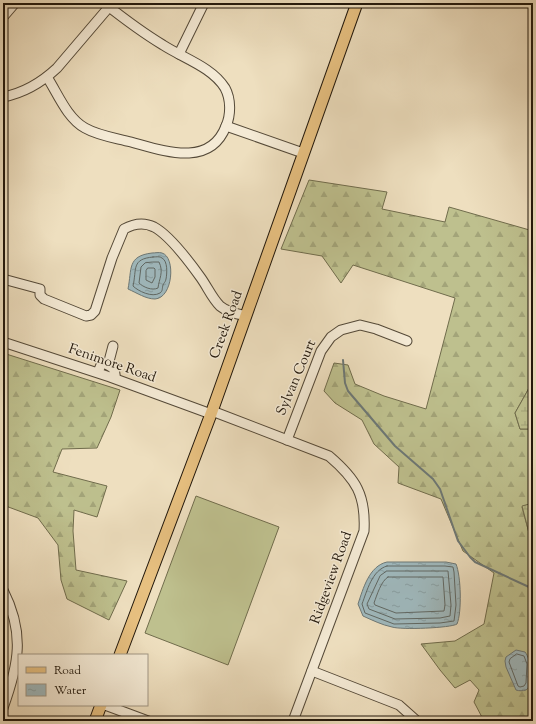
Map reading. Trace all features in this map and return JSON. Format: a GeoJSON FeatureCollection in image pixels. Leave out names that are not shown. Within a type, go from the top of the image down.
{"type":"FeatureCollection","features":[{"type":"Feature","properties":{"kind":"main road","name":"Creek Road"},"geometry":{"type":"LineString","coordinates":[[120,654],[211,413],[357,3]]}},
{"type":"Feature","properties":{"kind":"main road"},"geometry":{"type":"LineString","coordinates":[[95,721],[101,706]]}},
{"type":"Feature","properties":{"kind":"street"},"geometry":{"type":"LineString","coordinates":[[3,17],[15,3]]}},
{"type":"Feature","properties":{"kind":"street"},"geometry":{"type":"LineString","coordinates":[[179,54],[204,3]]}},
{"type":"Feature","properties":{"kind":"street"},"geometry":{"type":"LineString","coordinates":[[3,97],[29,89],[48,77],[57,68],[107,5],[163,45],[212,74],[224,88],[229,105],[229,118],[221,137],[216,144],[210,148],[195,153],[177,153],[161,150],[100,134],[84,127],[71,116],[48,77]]}},
{"type":"Feature","properties":{"kind":"street"},"geometry":{"type":"LineString","coordinates":[[226,126],[303,153]]}},
{"type":"Feature","properties":{"kind":"street"},"geometry":{"type":"LineString","coordinates":[[3,278],[40,289],[40,295],[44,299],[86,316],[91,315],[95,311],[100,300],[112,258],[124,230],[137,224],[145,224],[154,227],[168,238],[202,279],[214,299],[222,308],[246,316]]}},
{"type":"Feature","properties":{"kind":"street","name":"Sylvan Court"},"geometry":{"type":"LineString","coordinates":[[287,440],[321,351],[331,337],[341,330],[360,325],[376,329],[407,341]]}},
{"type":"Feature","properties":{"kind":"street","name":"Fenimore Road"},"geometry":{"type":"LineString","coordinates":[[3,342],[98,372],[211,413]]}},
{"type":"Feature","properties":{"kind":"street"},"geometry":{"type":"LineString","coordinates":[[108,365],[113,346]]}},
{"type":"Feature","properties":{"kind":"street"},"geometry":{"type":"LineString","coordinates":[[98,372],[101,365],[104,363],[114,369],[116,373],[115,378]]}},
{"type":"Feature","properties":{"kind":"street","name":"Ridgeview Road"},"geometry":{"type":"LineString","coordinates":[[211,413],[329,456],[344,469],[356,483],[363,500],[365,516],[364,531],[293,721]]}},
{"type":"Feature","properties":{"kind":"street"},"geometry":{"type":"LineString","coordinates":[[3,590],[11,606],[16,631],[17,654],[17,676],[3,708]]}},
{"type":"Feature","properties":{"kind":"street"},"geometry":{"type":"LineString","coordinates":[[312,671],[399,705],[417,721]]}},
{"type":"Feature","properties":{"kind":"street"},"geometry":{"type":"LineString","coordinates":[[107,706],[148,721]]}},
{"type":"Feature","properties":{"kind":"green space"},"geometry":{"type":"Polygon","coordinates":[[[309,180],[387,192],[382,209],[445,222],[449,207],[533,231],[533,381],[515,413],[520,429],[533,429],[533,503],[522,507],[533,548],[533,721],[484,721],[474,702],[479,690],[470,680],[455,688],[421,644],[455,641],[484,624],[494,573],[463,551],[441,499],[398,483],[399,467],[374,444],[362,420],[335,403],[324,391],[334,363],[348,365],[355,384],[384,396],[426,409],[455,298],[353,265],[341,283],[322,256],[281,249],[309,180]]]}},
{"type":"Feature","properties":{"kind":"green space"},"geometry":{"type":"Polygon","coordinates":[[[3,353],[120,390],[111,417],[97,448],[62,449],[53,472],[107,486],[97,517],[74,510],[73,531],[76,570],[127,581],[109,620],[67,599],[61,580],[58,545],[38,518],[3,505],[3,353]]]}},
{"type":"Feature","properties":{"kind":"green space"},"geometry":{"type":"Polygon","coordinates":[[[533,381],[533,429],[520,429],[515,413],[533,381]]]}},
{"type":"Feature","properties":{"kind":"green space"},"geometry":{"type":"Polygon","coordinates":[[[196,496],[279,527],[228,665],[145,633],[196,496]]]}},
{"type":"Feature","properties":{"kind":"green space"},"geometry":{"type":"Polygon","coordinates":[[[533,503],[533,548],[522,506],[533,503]]]}},
{"type":"Feature","properties":{"kind":"water"},"geometry":{"type":"Polygon","coordinates":[[[152,253],[162,253],[166,256],[171,269],[169,285],[166,292],[161,297],[155,299],[145,297],[128,289],[134,260],[138,257],[152,253]]]}},
{"type":"Feature","properties":{"kind":"water"},"geometry":{"type":"Polygon","coordinates":[[[387,562],[446,562],[456,564],[459,577],[460,594],[460,611],[457,624],[436,627],[397,628],[363,616],[358,604],[365,585],[371,573],[381,564],[387,562]]]}},
{"type":"Feature","properties":{"kind":"water"},"geometry":{"type":"Polygon","coordinates":[[[516,650],[525,652],[529,660],[531,677],[529,687],[526,690],[516,690],[506,667],[506,657],[516,650]]]}},
{"type":"Feature","properties":{"kind":"waterway"},"geometry":{"type":"LineString","coordinates":[[343,360],[345,383],[348,391],[395,446],[433,479],[440,489],[458,541],[470,557],[475,562],[529,587],[533,592]]}}]}
